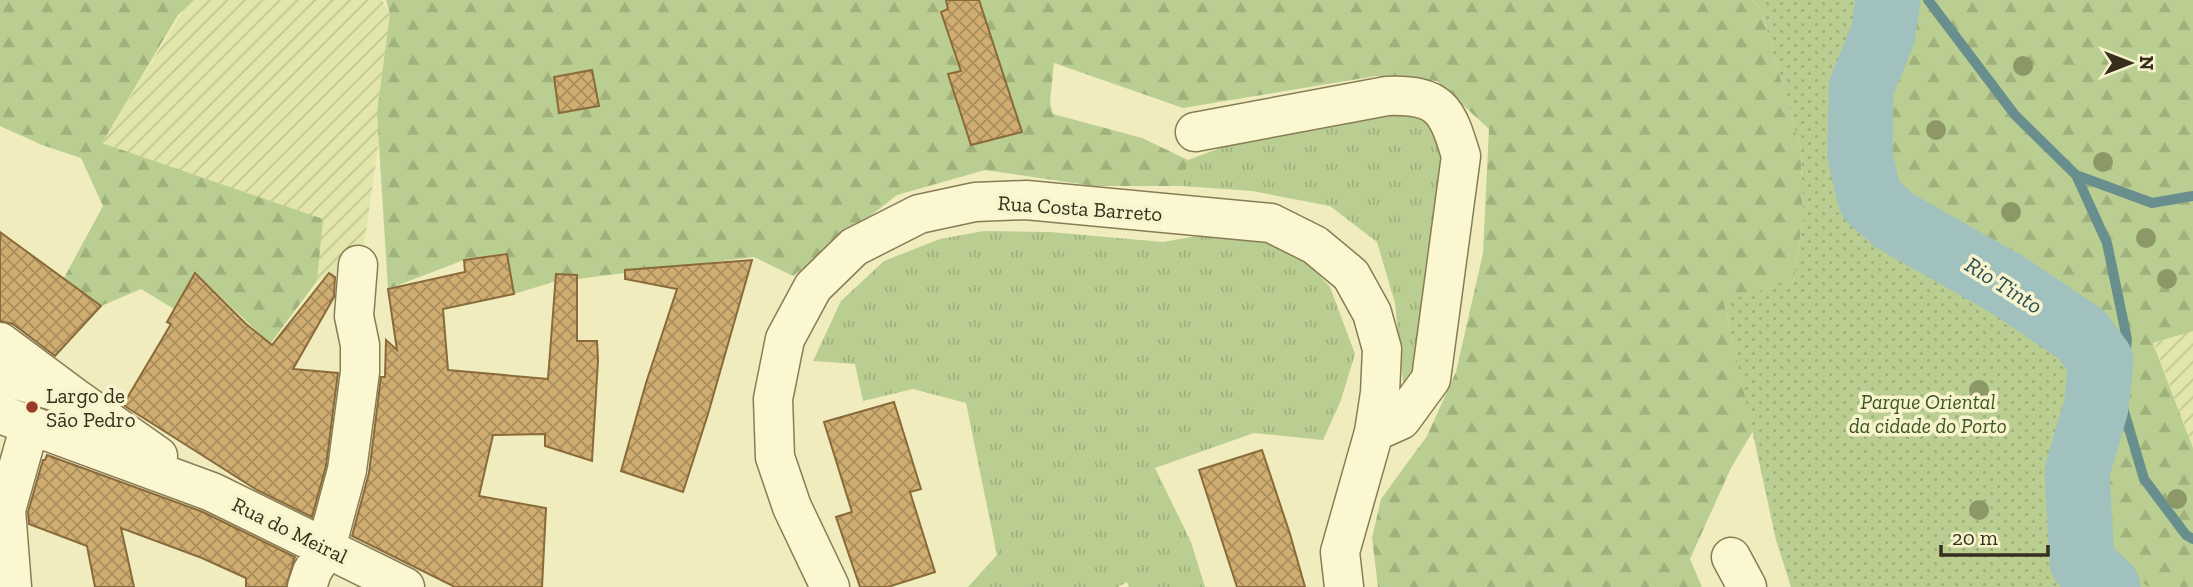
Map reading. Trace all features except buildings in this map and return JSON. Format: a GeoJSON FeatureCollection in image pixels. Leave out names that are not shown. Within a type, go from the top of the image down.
{"type":"FeatureCollection","features":[{"type":"Feature","properties":{"kind":"street"},"geometry":{"type":"LineString","coordinates":[[1195,132],[1387,96],[1412,95],[1434,103],[1451,121],[1461,156],[1431,379],[1401,420],[1374,432]]}},
{"type":"Feature","properties":{"kind":"street","name":"Rua Costa Barreto"},"geometry":{"type":"LineString","coordinates":[[830,587],[792,507],[775,457],[773,399],[786,339],[813,288],[855,247],[919,214],[975,202],[1026,200],[1271,223],[1315,245],[1351,275],[1372,313],[1382,349],[1380,393],[1374,432],[1340,552],[1344,587]]}},
{"type":"Feature","properties":{"kind":"street"},"geometry":{"type":"LineString","coordinates":[[307,587],[326,548],[347,470],[360,372],[360,345],[354,316],[358,265]]}},
{"type":"Feature","properties":{"kind":"street"},"geometry":{"type":"LineString","coordinates":[[0,342],[74,397]]}},
{"type":"Feature","properties":{"kind":"street"},"geometry":{"type":"LineString","coordinates":[[0,375],[74,397]]}},
{"type":"Feature","properties":{"kind":"street","name":"Rua do Meiral"},"geometry":{"type":"LineString","coordinates":[[74,397],[212,492]]}},
{"type":"Feature","properties":{"kind":"street"},"geometry":{"type":"LineString","coordinates":[[12,587],[6,510],[15,420]]}},
{"type":"Feature","properties":{"kind":"street","name":"Rua do Meiral"},"geometry":{"type":"LineString","coordinates":[[15,420],[212,492],[405,587]]}},
{"type":"Feature","properties":{"kind":"green space"},"geometry":{"type":"Polygon","coordinates":[[[0,0],[194,0],[178,15],[102,143],[323,219],[317,281],[270,344],[196,273],[174,309],[141,289],[101,306],[64,278],[103,206],[81,158],[42,145],[0,126],[0,0]]]}},
{"type":"Feature","properties":{"kind":"green space"},"geometry":{"type":"Polygon","coordinates":[[[194,0],[382,0],[390,14],[390,63],[366,232],[358,265],[317,281],[322,219],[102,143],[184,9],[194,0]]]}},
{"type":"Feature","properties":{"kind":"green space"},"geometry":{"type":"Polygon","coordinates":[[[386,0],[1752,0],[1761,9],[1801,151],[1803,216],[1794,281],[1724,302],[1753,431],[1731,468],[1690,559],[1702,587],[1378,587],[1372,538],[1381,499],[1427,436],[1456,372],[1483,253],[1489,129],[1437,81],[1376,76],[1183,108],[1054,63],[1050,102],[1053,114],[1142,138],[1188,160],[1182,186],[1094,186],[985,170],[897,195],[793,276],[754,257],[553,282],[514,294],[506,254],[464,260],[388,289],[377,113],[390,14],[386,0]]]}},
{"type":"Feature","properties":{"kind":"green space","name":"Parque Oriental da cidade do Porto"},"geometry":{"type":"Polygon","coordinates":[[[1752,0],[1907,0],[1907,21],[1878,101],[1878,160],[1933,221],[2052,282],[2089,311],[2117,365],[2090,485],[2100,546],[2139,581],[2150,587],[1791,587],[1776,540],[1724,301],[1794,281],[1803,216],[1801,151],[1761,9],[1752,0]]]}},
{"type":"Feature","properties":{"kind":"green space"},"geometry":{"type":"Polygon","coordinates":[[[1907,0],[2193,0],[2193,331],[2153,343],[2193,448],[2193,587],[2145,587],[2100,546],[2090,485],[2117,365],[2089,311],[2052,282],[1933,221],[1894,182],[1878,160],[1878,101],[1907,21],[1907,0]]]}},
{"type":"Feature","properties":{"kind":"green space"},"geometry":{"type":"Polygon","coordinates":[[[1408,110],[1433,128],[1443,150],[1420,364],[1404,391],[1395,303],[1377,242],[1330,206],[1252,191],[1182,186],[1188,160],[1242,140],[1408,110]]]}},
{"type":"Feature","properties":{"kind":"green space"},"geometry":{"type":"Polygon","coordinates":[[[1271,223],[1330,287],[1355,354],[1341,400],[1323,440],[1254,433],[1155,468],[1191,542],[1205,587],[1129,587],[1127,582],[1118,587],[968,587],[997,555],[966,403],[913,389],[863,401],[855,364],[813,361],[841,301],[884,261],[940,239],[984,231],[1050,232],[1163,242],[1271,223]]]}},
{"type":"Feature","properties":{"kind":"green space"},"geometry":{"type":"Polygon","coordinates":[[[2193,331],[2193,448],[2154,343],[2193,331]]]}},
{"type":"Feature","properties":{"kind":"waterway","name":"Rio Tinto"},"geometry":{"type":"LineString","coordinates":[[1888,0],[1883,34],[1861,88],[1860,156],[1870,199],[1895,221],[2008,285],[2082,335],[2101,361],[2096,407],[2077,472],[2082,562],[2108,587]]}},
{"type":"Feature","properties":{"kind":"waterway"},"geometry":{"type":"LineString","coordinates":[[1928,0],[2015,115],[2076,175],[2152,203],[2193,196]]}},
{"type":"Feature","properties":{"kind":"waterway"},"geometry":{"type":"LineString","coordinates":[[2076,175],[2107,243],[2127,339],[2121,401],[2144,479],[2186,535],[2193,539]]}},
{"type":"Feature","properties":{"kind":"place","name":"Largo de São Pedro"},"geometry":{"type":"Point","coordinates":[32,407]}}]}
